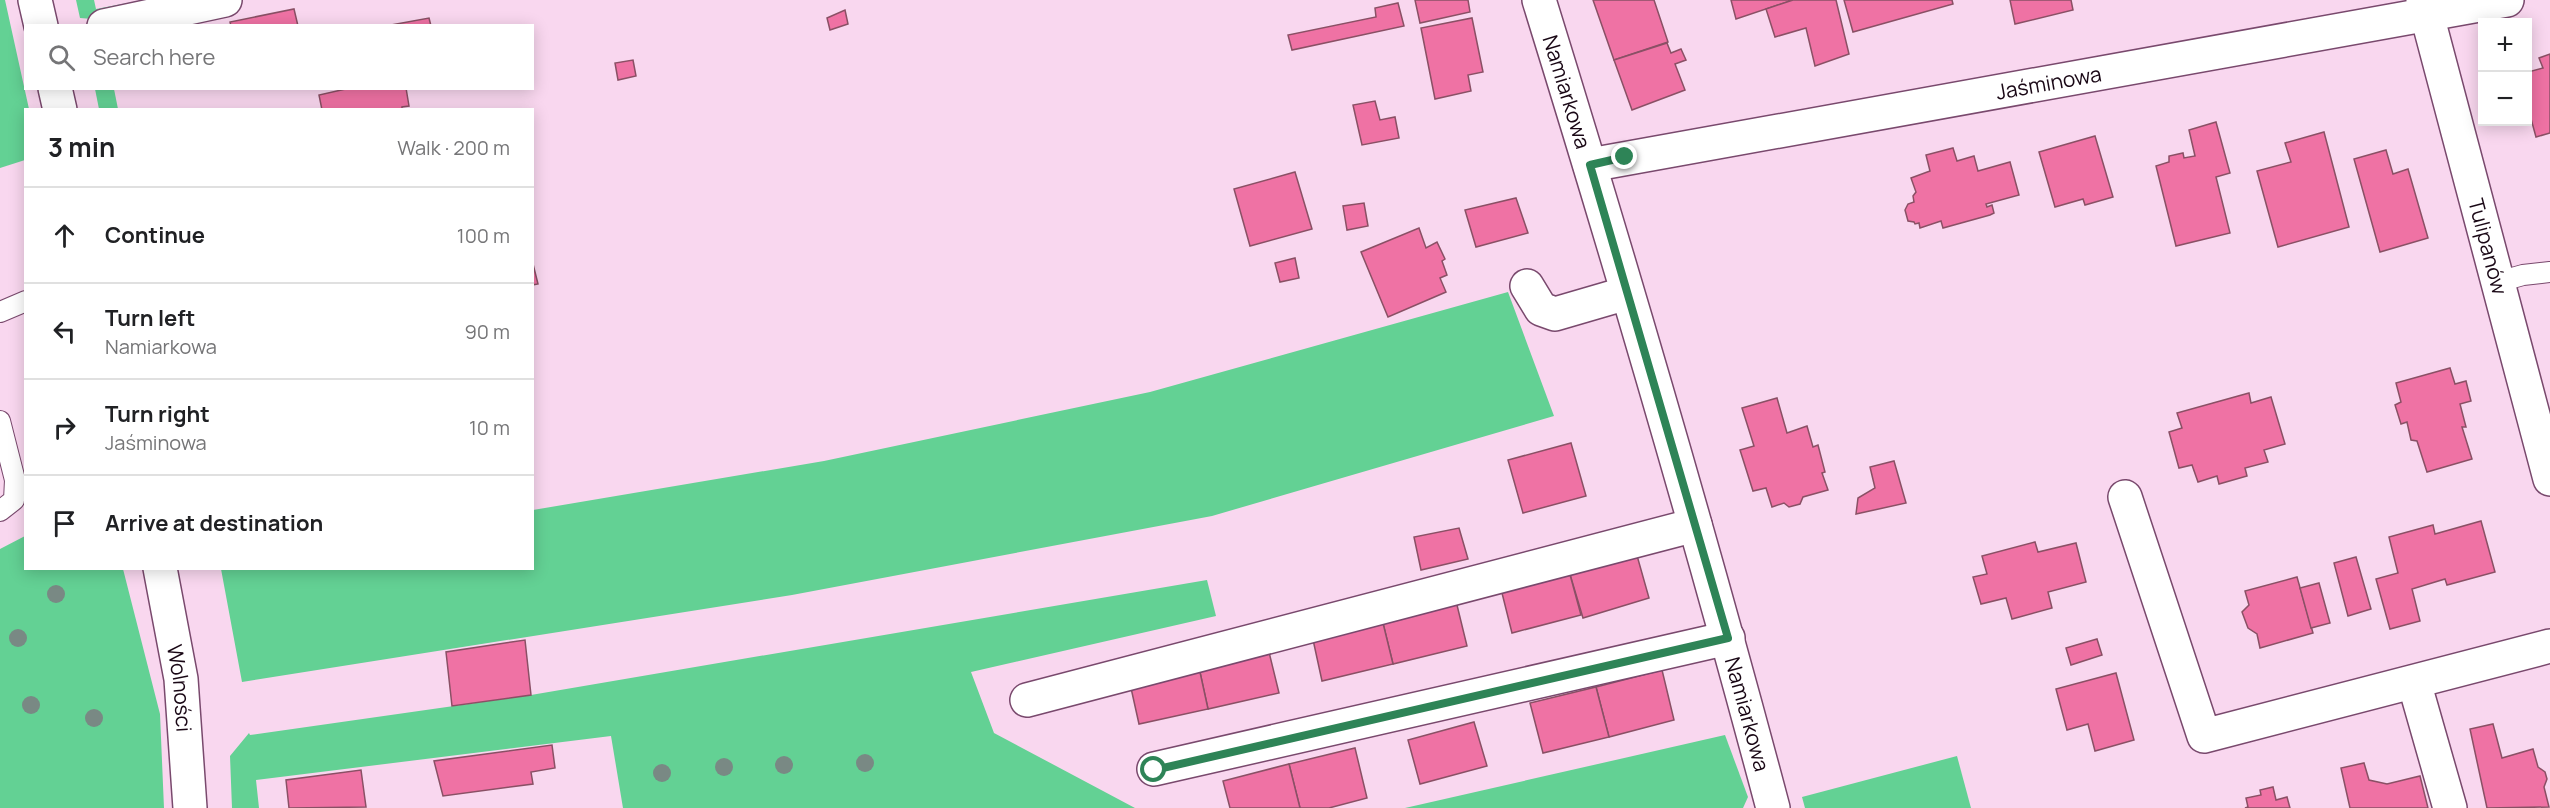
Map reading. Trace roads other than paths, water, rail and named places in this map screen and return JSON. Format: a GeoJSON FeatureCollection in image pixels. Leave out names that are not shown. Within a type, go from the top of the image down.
{"type":"FeatureCollection","features":[{"type":"Feature","properties":{"kind":"street"},"geometry":{"type":"LineString","coordinates":[[35,0],[40,24]]}},
{"type":"Feature","properties":{"kind":"street"},"geometry":{"type":"LineString","coordinates":[[113,24],[225,0]]}},
{"type":"Feature","properties":{"kind":"street","name":"Namiarkowa"},"geometry":{"type":"LineString","coordinates":[[1539,0],[1590,165],[1728,638],[1773,808]]}},
{"type":"Feature","properties":{"kind":"street","name":"Jaśminowa"},"geometry":{"type":"LineString","coordinates":[[1590,165],[2425,7],[2507,0]]}},
{"type":"Feature","properties":{"kind":"street","name":"Tulipanów"},"geometry":{"type":"LineString","coordinates":[[2425,7],[2550,479]]}},
{"type":"Feature","properties":{"kind":"street"},"geometry":{"type":"LineString","coordinates":[[55,90],[60,108]]}},
{"type":"Feature","properties":{"kind":"street"},"geometry":{"type":"LineString","coordinates":[[1527,286],[1541,309],[1555,314],[1627,293]]}},
{"type":"Feature","properties":{"kind":"street"},"geometry":{"type":"LineString","coordinates":[[2125,497],[2204,736],[2550,646]]}},
{"type":"Feature","properties":{"kind":"street"},"geometry":{"type":"LineString","coordinates":[[1027,700],[1695,525]]}},
{"type":"Feature","properties":{"kind":"street","name":"Wolności"},"geometry":{"type":"LineString","coordinates":[[160,570],[181,679],[190,808]]}},
{"type":"Feature","properties":{"kind":"street"},"geometry":{"type":"LineString","coordinates":[[1154,770],[1728,638]]}},
{"type":"Feature","properties":{"kind":"street"},"geometry":{"type":"LineString","coordinates":[[2414,682],[2450,808]]}},
{"type":"Feature","properties":{"kind":"lane"},"geometry":{"type":"LineString","coordinates":[[2498,282],[2523,275],[2550,272]]}},
{"type":"Feature","properties":{"kind":"lane"},"geometry":{"type":"LineString","coordinates":[[0,312],[24,302]]}},
{"type":"Feature","properties":{"kind":"lane"},"geometry":{"type":"LineString","coordinates":[[0,421],[15,480],[14,500],[0,511]]}}]}
